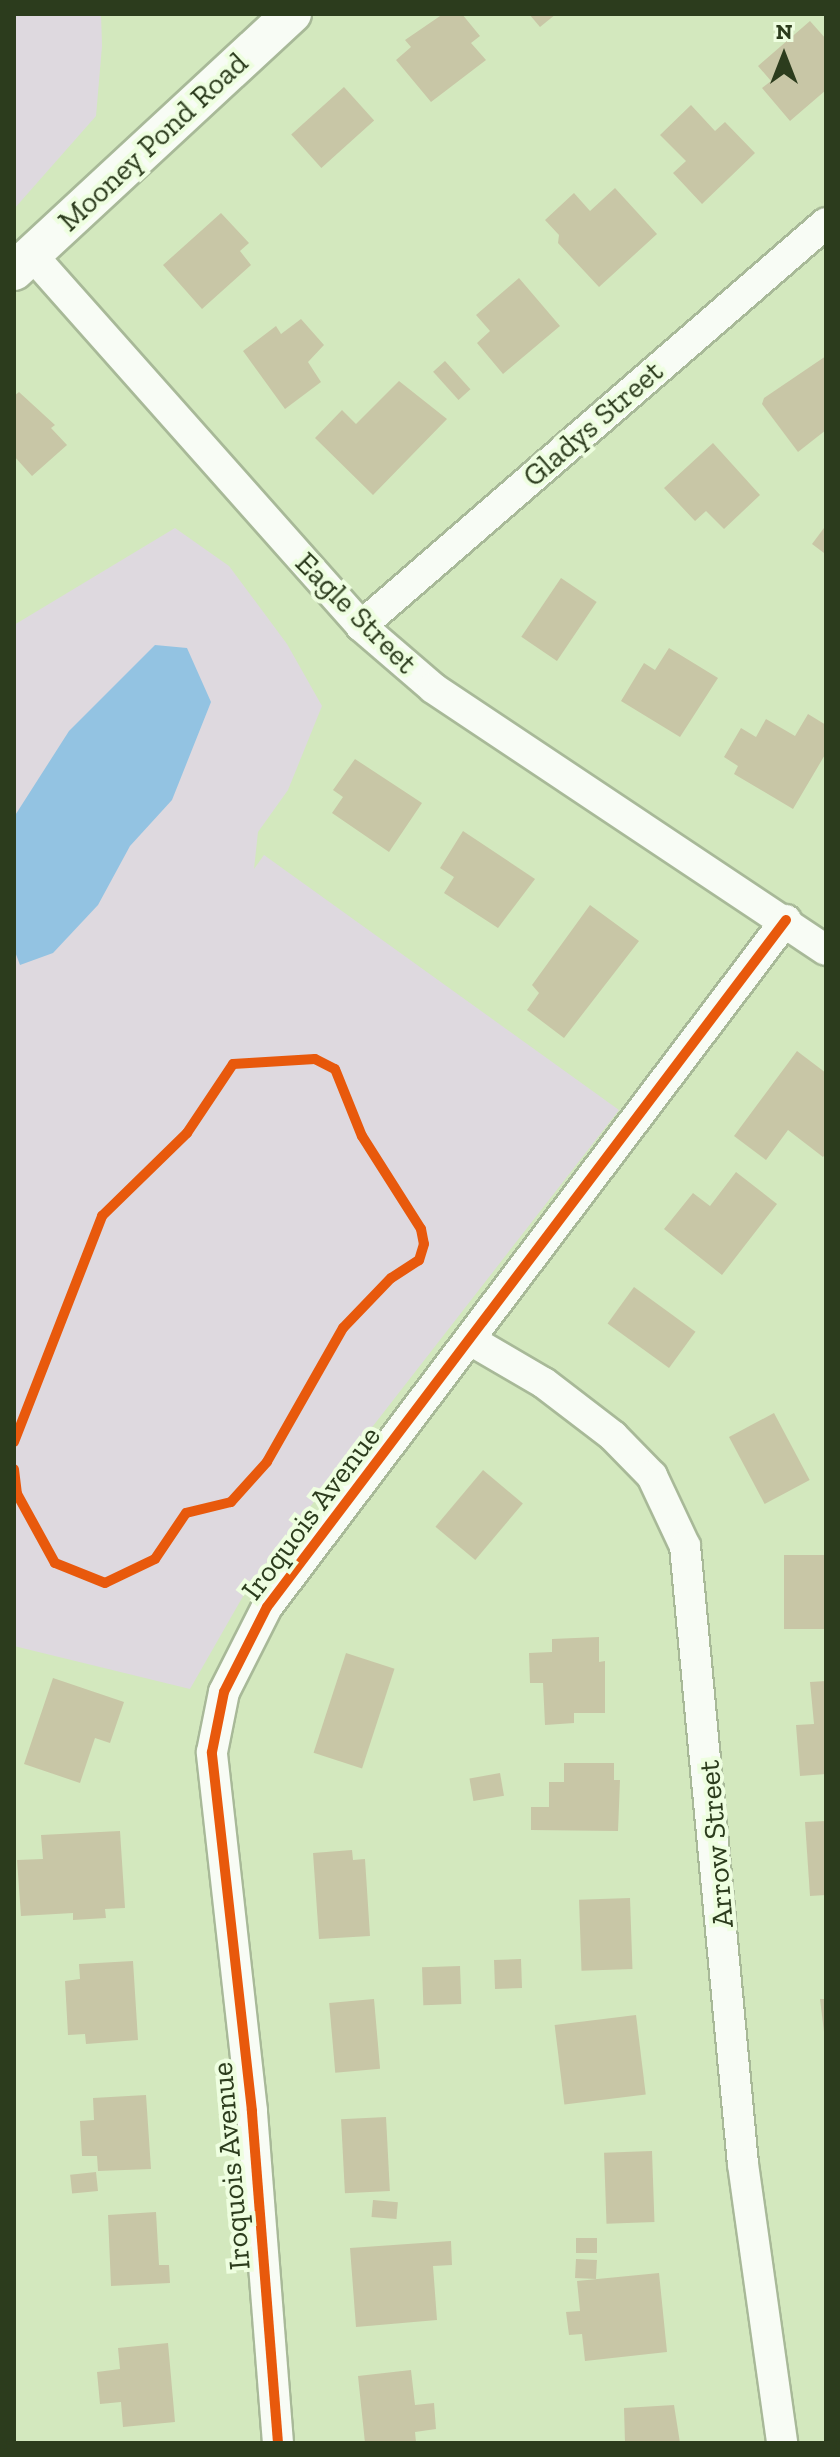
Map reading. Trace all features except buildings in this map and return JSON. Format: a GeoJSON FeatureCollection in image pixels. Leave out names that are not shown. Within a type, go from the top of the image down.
{"type":"FeatureCollection","features":[{"type":"Feature","properties":{"kind":"street","name":"Mooney Pond Road"},"geometry":{"type":"LineString","coordinates":[[23,263],[292,14]]}},
{"type":"Feature","properties":{"kind":"street","name":"Gladys Street"},"geometry":{"type":"LineString","coordinates":[[361,626],[826,223]]}},
{"type":"Feature","properties":{"kind":"street","name":"Eagle Street"},"geometry":{"type":"LineString","coordinates":[[23,263],[361,626],[433,688],[786,920],[826,950]]}},
{"type":"Feature","properties":{"kind":"street","name":"Iroquois Avenue"},"geometry":{"type":"LineString","coordinates":[[278,2443],[252,2111],[212,1752],[224,1692],[267,1607],[472,1341],[786,920]]}},
{"type":"Feature","properties":{"kind":"street","name":"Arrow Street"},"geometry":{"type":"LineString","coordinates":[[472,1341],[544,1383],[613,1436],[652,1476],[685,1546],[743,2164],[782,2443]]}},
{"type":"Feature","properties":{"kind":"shaded area"},"geometry":{"type":"Polygon","coordinates":[[[14,14],[101,14],[102,46],[96,116],[14,209],[14,14]]]}},
{"type":"Feature","properties":{"kind":"shaded area"},"geometry":{"type":"Polygon","coordinates":[[[175,528],[229,566],[287,644],[322,706],[288,790],[258,832],[254,869],[264,855],[619,1110],[250,1584],[190,1689],[14,1646],[14,625],[175,528]]]}},
{"type":"Feature","properties":{"kind":"water"},"geometry":{"type":"Polygon","coordinates":[[[155,645],[187,648],[211,702],[172,800],[130,846],[98,905],[53,953],[20,965],[14,949],[14,817],[69,731],[155,645]]]}},
{"type":"Feature","properties":{"kind":"cycle path"},"geometry":{"type":"LineString","coordinates":[[278,2443],[252,2111],[212,1752],[224,1692],[267,1607],[786,920]]}},
{"type":"Feature","properties":{"kind":"cycle path"},"geometry":{"type":"LineString","coordinates":[[14,1442],[102,1216],[187,1133],[233,1064],[315,1059],[335,1069],[362,1136],[421,1229],[424,1244],[419,1260],[391,1278],[343,1328],[267,1462],[231,1502],[186,1513],[155,1559],[105,1583],[55,1563],[17,1494],[14,1469]]}}]}
